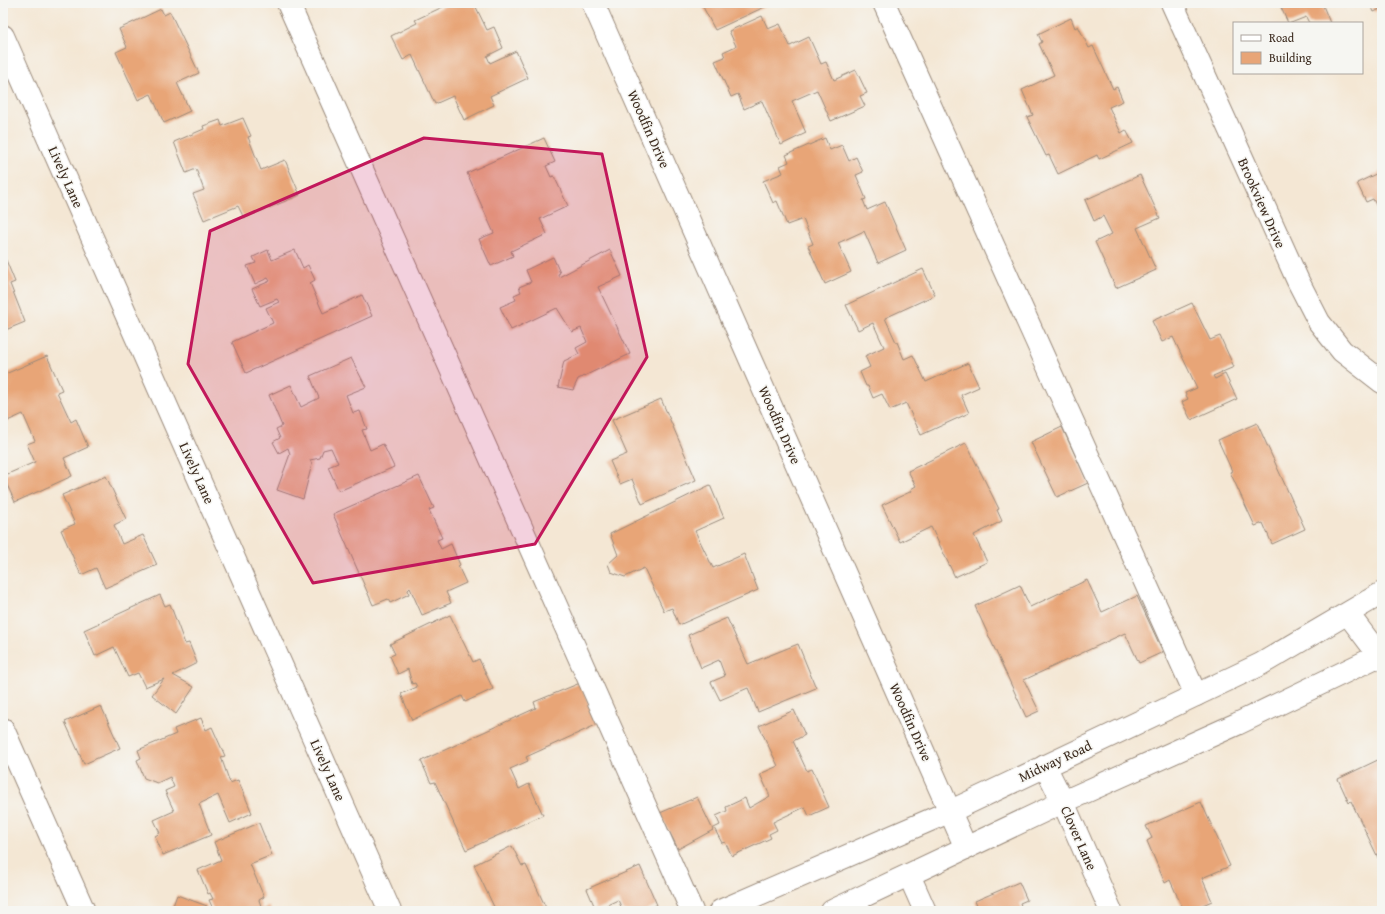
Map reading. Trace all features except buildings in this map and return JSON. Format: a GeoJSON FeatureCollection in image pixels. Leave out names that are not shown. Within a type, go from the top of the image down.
{"type":"FeatureCollection","features":[{"type":"Feature","properties":{"kind":"street"},"geometry":{"type":"LineString","coordinates":[[288,3],[692,911]]}},
{"type":"Feature","properties":{"kind":"street","name":"Woodfin Drive"},"geometry":{"type":"LineString","coordinates":[[593,3],[966,848]]}},
{"type":"Feature","properties":{"kind":"street"},"geometry":{"type":"LineString","coordinates":[[884,3],[1196,696]]}},
{"type":"Feature","properties":{"kind":"street","name":"Brookview Drive"},"geometry":{"type":"LineString","coordinates":[[1172,3],[1298,281],[1319,322],[1342,351],[1382,382]]}},
{"type":"Feature","properties":{"kind":"street","name":"Lively Lane"},"geometry":{"type":"LineString","coordinates":[[3,36],[390,911]]}},
{"type":"Feature","properties":{"kind":"street","name":"Midway Road"},"geometry":{"type":"LineString","coordinates":[[720,911],[741,906],[950,811],[1196,696],[1261,664],[1382,593]]}},
{"type":"Feature","properties":{"kind":"street"},"geometry":{"type":"LineString","coordinates":[[832,911],[1063,802],[1237,724],[1381,656],[1348,614]]}},
{"type":"Feature","properties":{"kind":"street"},"geometry":{"type":"LineString","coordinates":[[3,729],[84,911]]}},
{"type":"Feature","properties":{"kind":"street","name":"Clover Lane"},"geometry":{"type":"LineString","coordinates":[[1045,766],[1063,802],[1111,911]]}},
{"type":"Feature","properties":{"kind":"street"},"geometry":{"type":"LineString","coordinates":[[909,875],[925,911]]}},
{"type":"Feature","properties":{"kind":"highlighted area"},"geometry":{"type":"Polygon","coordinates":[[[424,138],[602,154],[647,357],[535,544],[313,583],[188,364],[210,231],[424,138]]]}}]}
